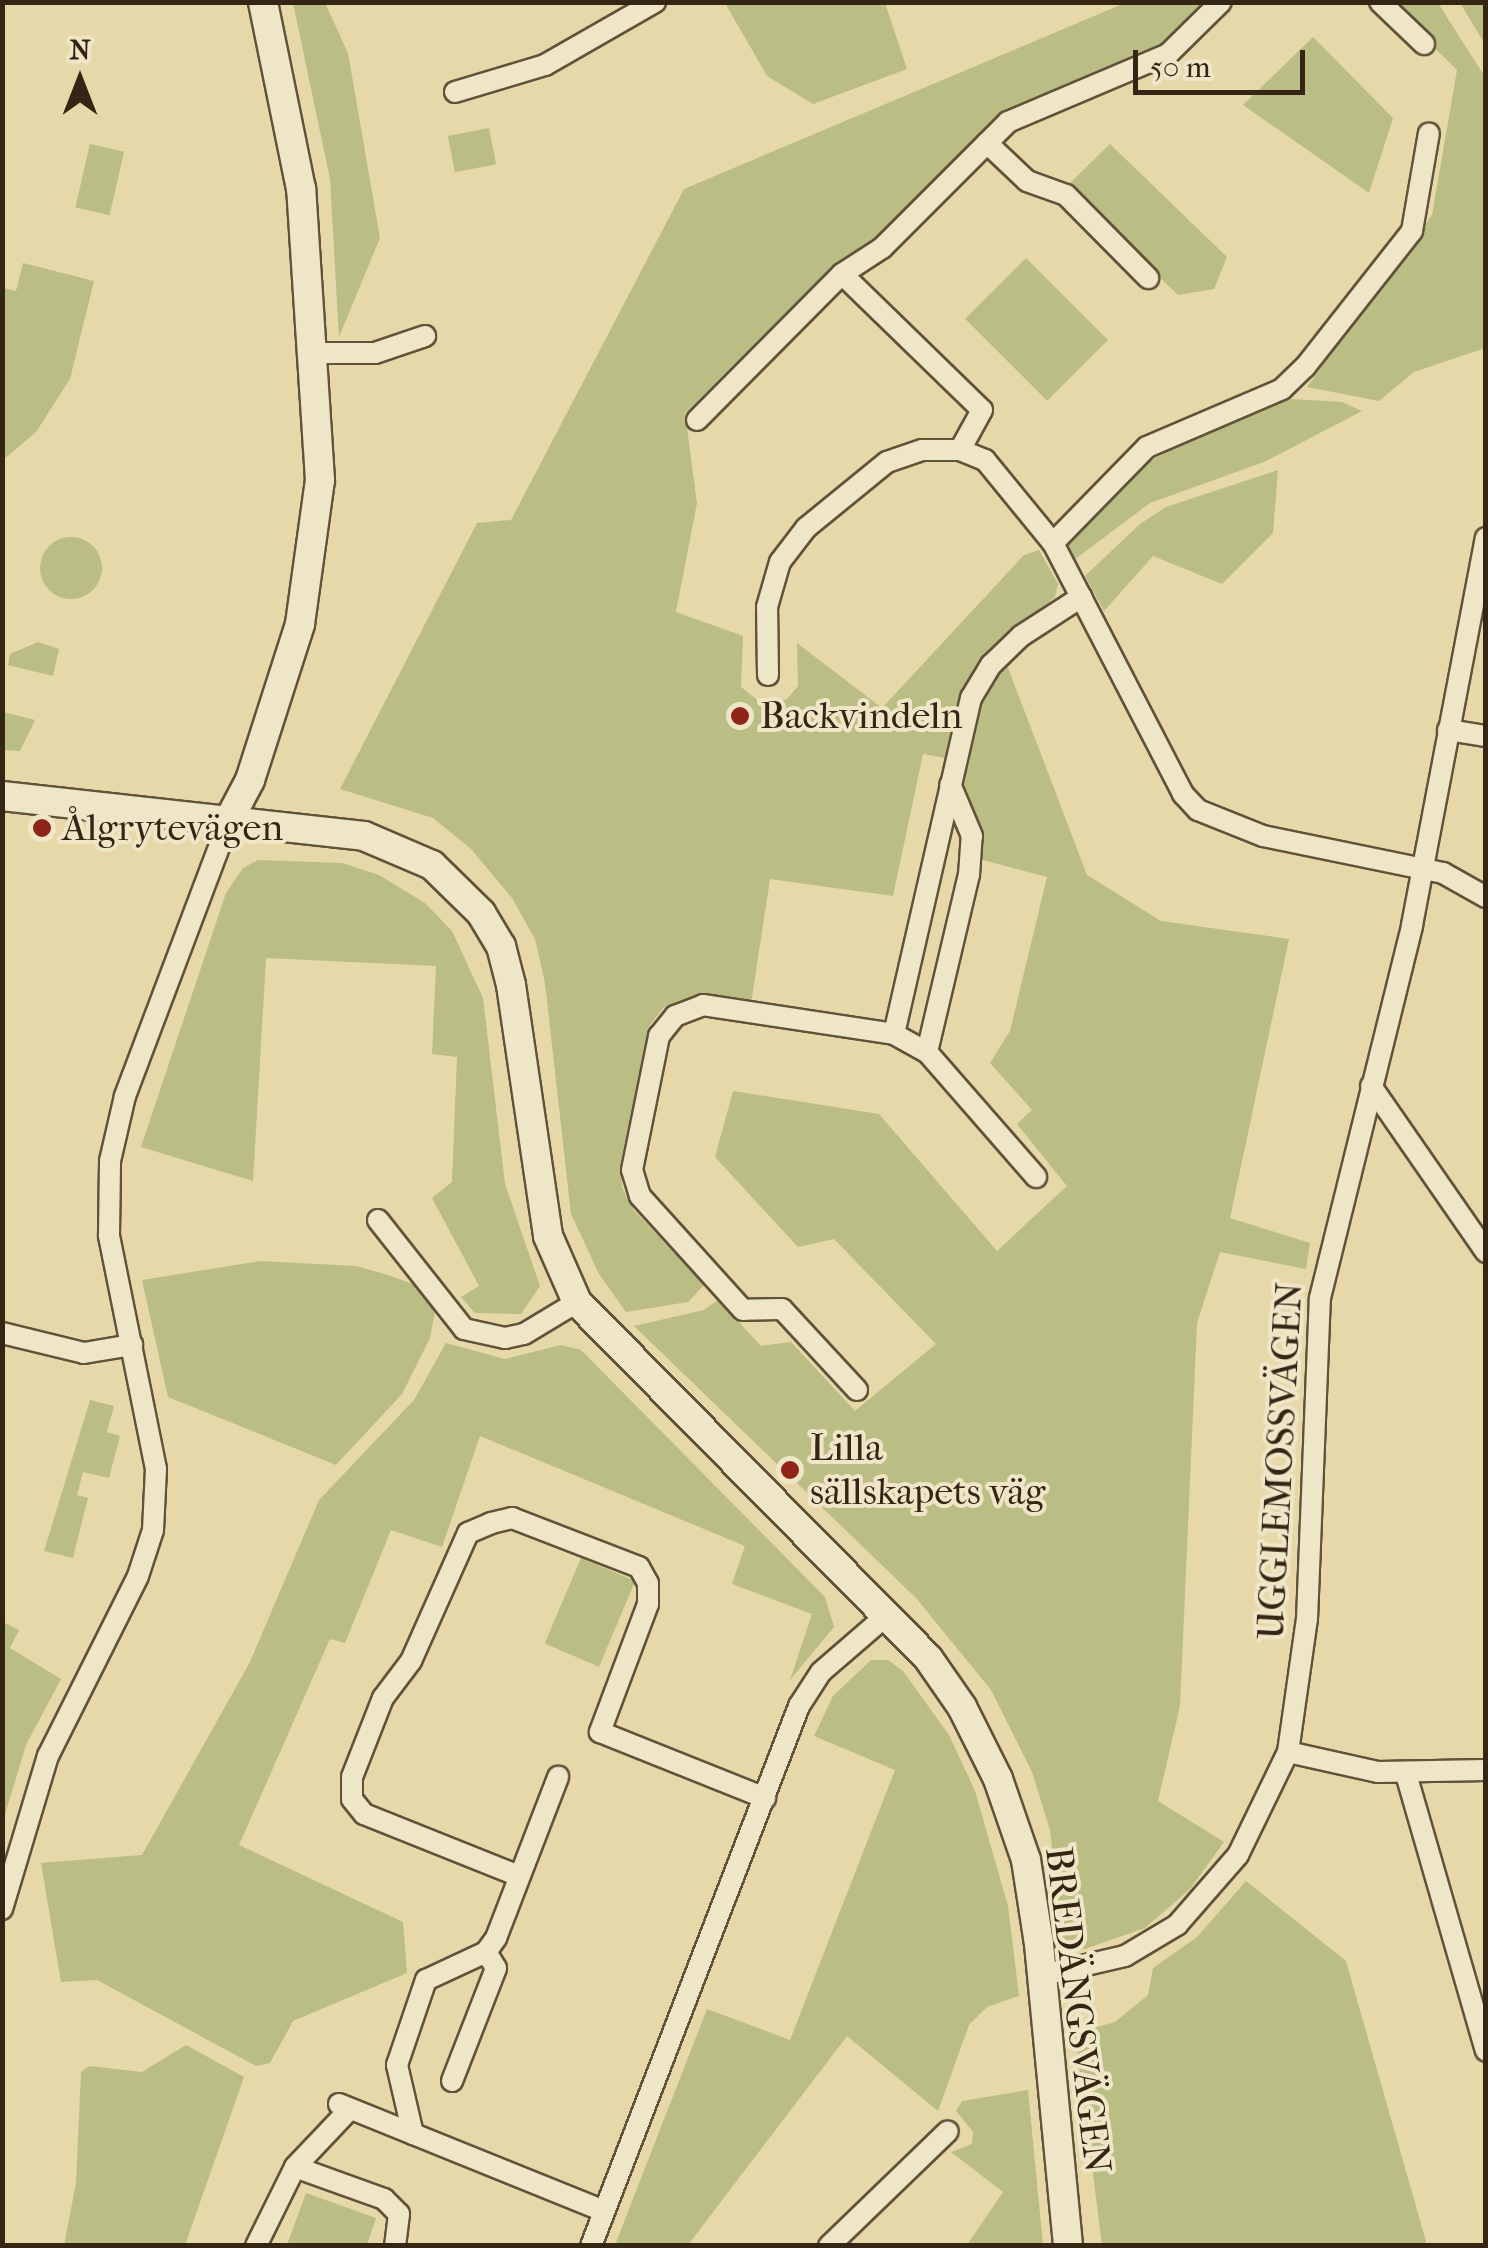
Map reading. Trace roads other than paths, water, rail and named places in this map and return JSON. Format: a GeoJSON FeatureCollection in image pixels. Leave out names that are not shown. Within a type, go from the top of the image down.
{"type":"FeatureCollection","features":[{"type":"Feature","properties":{"kind":"street"},"geometry":{"type":"LineString","coordinates":[[2,1909],[48,1756],[138,1576],[154,1530],[156,1469],[109,1235],[110,1162],[125,1096],[271,714],[312,565],[320,480],[316,353],[301,189],[263,2]]}},
{"type":"Feature","properties":{"kind":"street"},"geometry":{"type":"LineString","coordinates":[[455,92],[546,64],[655,2]]}},
{"type":"Feature","properties":{"kind":"street"},"geometry":{"type":"LineString","coordinates":[[697,420],[842,274],[882,248],[1008,122],[1168,54],[1221,2]]}},
{"type":"Feature","properties":{"kind":"street"},"geometry":{"type":"LineString","coordinates":[[1380,2],[1424,44]]}},
{"type":"Feature","properties":{"kind":"street"},"geometry":{"type":"LineString","coordinates":[[1053,544],[1147,447],[1282,389],[1305,367],[1412,231],[1429,133]]}},
{"type":"Feature","properties":{"kind":"street"},"geometry":{"type":"LineString","coordinates":[[988,143],[1027,181],[1066,195],[1148,278]]}},
{"type":"Feature","properties":{"kind":"street"},"geometry":{"type":"LineString","coordinates":[[842,274],[982,410],[960,450]]}},
{"type":"Feature","properties":{"kind":"street"},"geometry":{"type":"LineString","coordinates":[[316,353],[375,353],[425,336]]}},
{"type":"Feature","properties":{"kind":"street"},"geometry":{"type":"LineString","coordinates":[[768,675],[767,607],[780,562],[806,528],[887,462],[922,450],[960,450],[985,460],[1053,544],[1183,794],[1198,810],[1252,834],[1462,881],[1486,897]]}},
{"type":"Feature","properties":{"kind":"street","name":"UGGLEMOSSVÄGEN"},"geometry":{"type":"LineString","coordinates":[[1043,1975],[1125,1956],[1177,1925],[1238,1855],[1288,1752],[1307,1619],[1318,1313],[1423,870],[1486,538]]}},
{"type":"Feature","properties":{"kind":"street"},"geometry":{"type":"LineString","coordinates":[[894,1034],[971,698],[990,665],[1021,636],[1080,596]]}},
{"type":"Feature","properties":{"kind":"street"},"geometry":{"type":"LineString","coordinates":[[1448,730],[1486,736]]}},
{"type":"Feature","properties":{"kind":"street"},"geometry":{"type":"LineString","coordinates":[[926,1052],[969,875],[972,836],[950,784]]}},
{"type":"Feature","properties":{"kind":"street","name":"BREDÄNGSVÄGEN"},"geometry":{"type":"LineString","coordinates":[[2,796],[230,818],[364,836],[403,848],[481,913],[501,946],[511,985],[544,1220],[576,1302],[887,1615],[962,1707],[998,1779],[1026,1860],[1043,1975],[1068,2246]]}},
{"type":"Feature","properties":{"kind":"street"},"geometry":{"type":"LineString","coordinates":[[857,1390],[782,1310],[743,1310],[640,1196],[632,1170],[659,1036],[675,1016],[702,1006],[894,1034],[926,1052],[1036,1177]]}},
{"type":"Feature","properties":{"kind":"street"},"geometry":{"type":"LineString","coordinates":[[1372,1086],[1486,1252]]}},
{"type":"Feature","properties":{"kind":"street"},"geometry":{"type":"LineString","coordinates":[[378,1220],[464,1328],[505,1338],[524,1334],[576,1302]]}},
{"type":"Feature","properties":{"kind":"street"},"geometry":{"type":"LineString","coordinates":[[2,1333],[84,1353],[132,1345]]}},
{"type":"Feature","properties":{"kind":"street"},"geometry":{"type":"LineString","coordinates":[[520,1876],[364,1814],[352,1800],[352,1777],[383,1698],[411,1660],[468,1533],[491,1523],[512,1518],[639,1567],[648,1583],[648,1604],[600,1732],[765,1798]]}},
{"type":"Feature","properties":{"kind":"street"},"geometry":{"type":"LineString","coordinates":[[591,2246],[806,1694],[821,1672],[887,1615]]}},
{"type":"Feature","properties":{"kind":"street"},"geometry":{"type":"LineString","coordinates":[[1288,1752],[1406,1774],[1486,1770]]}},
{"type":"Feature","properties":{"kind":"street"},"geometry":{"type":"LineString","coordinates":[[1406,1774],[1486,2051]]}},
{"type":"Feature","properties":{"kind":"street"},"geometry":{"type":"LineString","coordinates":[[413,2134],[397,2065],[426,1980],[486,1952],[558,1777]]}},
{"type":"Feature","properties":{"kind":"street"},"geometry":{"type":"LineString","coordinates":[[452,2081],[496,1968],[486,1952]]}},
{"type":"Feature","properties":{"kind":"street"},"geometry":{"type":"LineString","coordinates":[[256,2246],[295,2167],[345,2106],[604,2211]]}},
{"type":"Feature","properties":{"kind":"street"},"geometry":{"type":"LineString","coordinates":[[828,2246],[948,2131]]}},
{"type":"Feature","properties":{"kind":"street"},"geometry":{"type":"LineString","coordinates":[[295,2167],[384,2200],[399,2214],[395,2246]]}},
{"type":"Feature","properties":{"kind":"place","name":"Backvindeln"},"geometry":{"type":"Point","coordinates":[740,716]}},
{"type":"Feature","properties":{"kind":"place","name":"Ålgrytevägen"},"geometry":{"type":"Point","coordinates":[42,828]}},
{"type":"Feature","properties":{"kind":"place","name":"Lilla sällskapets väg"},"geometry":{"type":"Point","coordinates":[790,1470]}}]}
